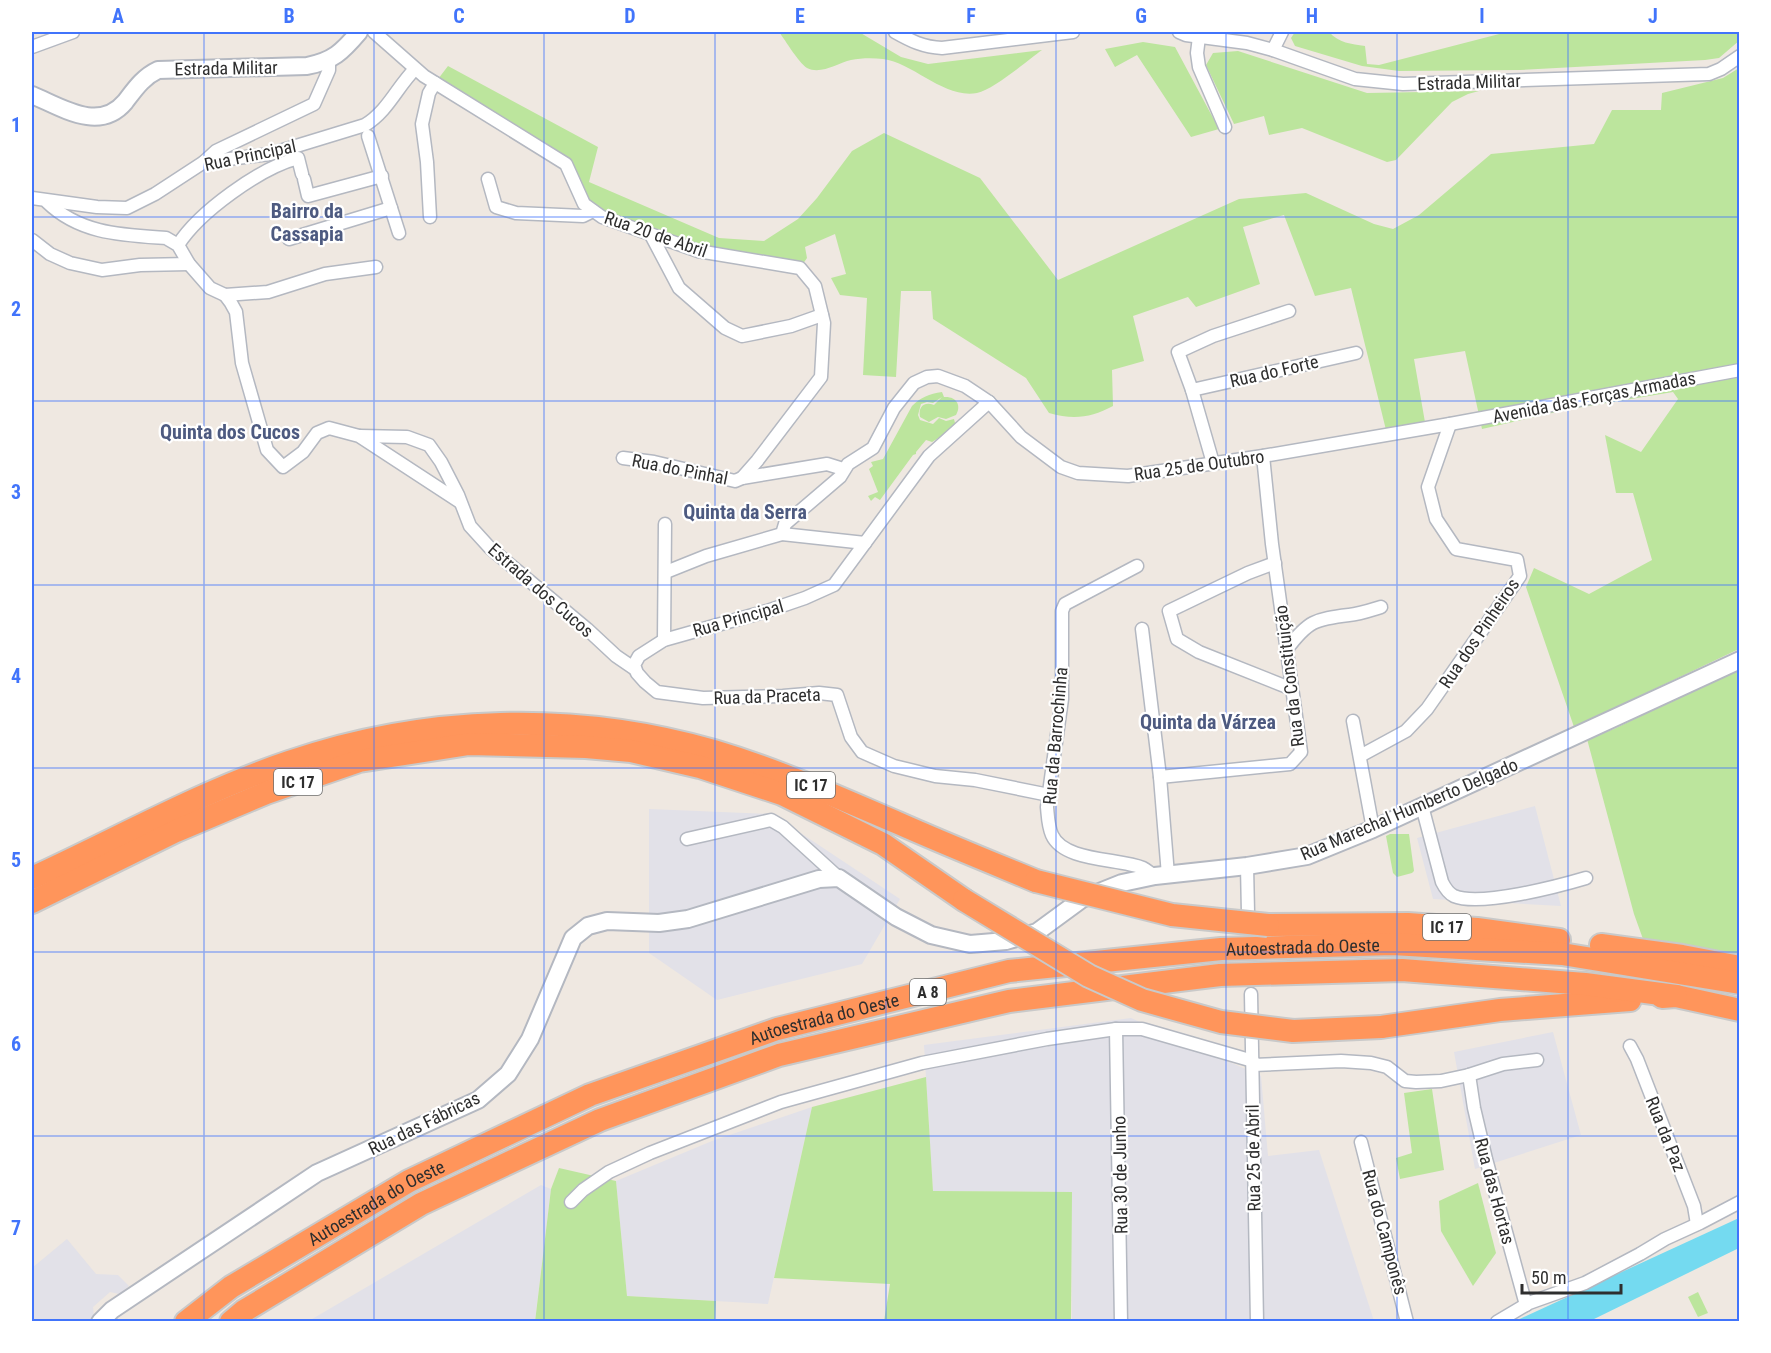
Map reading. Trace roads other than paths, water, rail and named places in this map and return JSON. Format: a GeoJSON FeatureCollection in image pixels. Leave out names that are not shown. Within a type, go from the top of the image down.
{"type":"FeatureCollection","features":[{"type":"Feature","properties":{"kind":"highway","name":"IC 17"},"geometry":{"type":"LineString","coordinates":[[32,878],[179,807],[291,761],[348,745],[411,732],[470,725],[538,724],[614,730],[714,751],[802,781],[1035,881],[1172,915],[1268,925],[1408,924],[1477,929],[1682,956],[1740,967]]}},
{"type":"Feature","properties":{"kind":"highway","name":"IC 17"},"geometry":{"type":"LineString","coordinates":[[32,902],[176,831],[266,793],[359,762],[469,744],[586,747],[631,752],[700,767],[782,794],[883,844],[964,900],[1089,976],[1142,1000],[1221,1022],[1293,1031],[1381,1027],[1500,1010],[1676,996],[1740,1010]]}},
{"type":"Feature","properties":{"kind":"highway","name":"Autoestrada do Oeste"},"geometry":{"type":"LineString","coordinates":[[186,1322],[231,1287],[409,1182],[590,1095],[777,1029],[1009,971],[1221,949],[1393,944],[1562,954],[1740,983]]}},
{"type":"Feature","properties":{"kind":"highway","name":"Autoestrada do Oeste"},"geometry":{"type":"LineString","coordinates":[[231,1322],[244,1311],[421,1204],[600,1120],[779,1055],[1009,1001],[1220,975],[1402,970],[1586,984],[1676,996]]}},
{"type":"Feature","properties":{"kind":"street"},"geometry":{"type":"LineString","coordinates":[[32,47],[74,32]]}},
{"type":"Feature","properties":{"kind":"street","name":"Estrada Militar"},"geometry":{"type":"LineString","coordinates":[[32,95],[86,117],[101,117],[116,111],[139,84],[158,70],[307,66],[328,60],[344,50],[359,32]]}},
{"type":"Feature","properties":{"kind":"street","name":"Rua 20 de Abril"},"geometry":{"type":"LineString","coordinates":[[374,32],[415,69],[435,83],[566,164],[584,204],[602,217],[698,251],[800,268],[815,286],[824,323],[821,377],[742,478]]}},
{"type":"Feature","properties":{"kind":"street"},"geometry":{"type":"LineString","coordinates":[[896,32],[915,43],[934,48],[1009,35],[1073,32]]}},
{"type":"Feature","properties":{"kind":"street","name":"Estrada Militar"},"geometry":{"type":"LineString","coordinates":[[1179,32],[1247,43],[1355,79],[1403,84],[1709,74],[1740,56]]}},
{"type":"Feature","properties":{"kind":"street"},"geometry":{"type":"LineString","coordinates":[[1273,50],[1282,32]]}},
{"type":"Feature","properties":{"kind":"street"},"geometry":{"type":"LineString","coordinates":[[1199,37],[1197,53],[1199,67],[1226,127]]}},
{"type":"Feature","properties":{"kind":"street"},"geometry":{"type":"LineString","coordinates":[[204,162],[216,151],[314,104],[329,70],[328,60]]}},
{"type":"Feature","properties":{"kind":"street","name":"Rua Principal"},"geometry":{"type":"LineString","coordinates":[[32,198],[47,202],[128,208],[155,194],[204,162],[270,154],[365,125],[387,107],[415,69]]}},
{"type":"Feature","properties":{"kind":"street"},"geometry":{"type":"LineString","coordinates":[[429,217],[427,162],[422,124],[429,93],[435,83]]}},
{"type":"Feature","properties":{"kind":"street"},"geometry":{"type":"LineString","coordinates":[[368,136],[399,233]]}},
{"type":"Feature","properties":{"kind":"street"},"geometry":{"type":"LineString","coordinates":[[178,245],[185,235],[224,199],[274,166],[298,158],[308,196],[382,176]]}},
{"type":"Feature","properties":{"kind":"street"},"geometry":{"type":"LineString","coordinates":[[488,179],[496,207],[516,213],[583,216],[593,211]]}},
{"type":"Feature","properties":{"kind":"street"},"geometry":{"type":"LineString","coordinates":[[47,202],[59,214],[80,225],[117,235],[166,238],[178,245],[189,264],[210,288],[225,295],[268,291],[325,274],[376,267]]}},
{"type":"Feature","properties":{"kind":"street"},"geometry":{"type":"LineString","coordinates":[[290,239],[391,208]]}},
{"type":"Feature","properties":{"kind":"street"},"geometry":{"type":"LineString","coordinates":[[651,235],[679,288],[725,328],[742,336],[791,327],[822,315]]}},
{"type":"Feature","properties":{"kind":"street"},"geometry":{"type":"LineString","coordinates":[[32,240],[50,254],[70,263],[102,270],[189,264]]}},
{"type":"Feature","properties":{"kind":"street","name":"Estrada dos Cucos"},"geometry":{"type":"LineString","coordinates":[[225,295],[236,312],[242,363],[267,450],[283,466],[303,452],[317,433],[329,428],[360,436],[407,437],[429,445],[441,462],[470,526],[490,548],[616,656],[635,669]]}},
{"type":"Feature","properties":{"kind":"street"},"geometry":{"type":"LineString","coordinates":[[1213,463],[1192,390],[1178,352],[1214,336],[1289,311]]}},
{"type":"Feature","properties":{"kind":"street","name":"Rua do Forte"},"geometry":{"type":"LineString","coordinates":[[1192,390],[1356,353]]}},
{"type":"Feature","properties":{"kind":"street","name":"Avenida das Forças Armadas"},"geometry":{"type":"LineString","coordinates":[[1449,424],[1740,370]]}},
{"type":"Feature","properties":{"kind":"street","name":"Rua 25 de Outubro"},"geometry":{"type":"LineString","coordinates":[[782,534],[784,524],[840,477],[843,468],[873,448],[894,408],[914,383],[927,377],[938,376],[965,386],[989,402],[1021,436],[1061,467],[1078,473],[1137,476],[1449,424]]}},
{"type":"Feature","properties":{"kind":"street","name":"Rua Principal"},"geometry":{"type":"LineString","coordinates":[[635,669],[634,665],[639,656],[664,640],[767,611],[834,585],[901,498],[929,456],[989,402]]}},
{"type":"Feature","properties":{"kind":"street","name":"Rua dos Pinheiros"},"geometry":{"type":"LineString","coordinates":[[1360,756],[1406,731],[1427,710],[1521,576],[1517,560],[1456,549],[1436,519],[1428,487],[1449,424]]}},
{"type":"Feature","properties":{"kind":"street","name":"Estrada dos Cucos"},"geometry":{"type":"LineString","coordinates":[[360,436],[460,502]]}},
{"type":"Feature","properties":{"kind":"street","name":"Rua da Constituição"},"geometry":{"type":"LineString","coordinates":[[1160,777],[1290,764],[1301,752],[1263,456]]}},
{"type":"Feature","properties":{"kind":"street","name":"Rua do Pinhal"},"geometry":{"type":"LineString","coordinates":[[623,458],[654,462],[735,481],[826,464],[843,468]]}},
{"type":"Feature","properties":{"kind":"street"},"geometry":{"type":"LineString","coordinates":[[664,640],[665,524]]}},
{"type":"Feature","properties":{"kind":"street"},"geometry":{"type":"LineString","coordinates":[[666,572],[706,556],[782,534],[865,543]]}},
{"type":"Feature","properties":{"kind":"street"},"geometry":{"type":"LineString","coordinates":[[1275,562],[1169,611],[1177,639],[1199,652],[1292,689]]}},
{"type":"Feature","properties":{"kind":"street","name":"Rua da Barrochinha"},"geometry":{"type":"LineString","coordinates":[[1137,566],[1065,604],[1062,611],[1062,699],[1049,795],[1048,823],[1057,843],[1071,851],[1144,868],[1161,876]]}},
{"type":"Feature","properties":{"kind":"street"},"geometry":{"type":"LineString","coordinates":[[1287,649],[1300,631],[1315,622],[1381,607]]}},
{"type":"Feature","properties":{"kind":"street"},"geometry":{"type":"LineString","coordinates":[[1142,629],[1160,777],[1161,876]]}},
{"type":"Feature","properties":{"kind":"street","name":"Rua Marechal Humberto Delgado"},"geometry":{"type":"LineString","coordinates":[[839,878],[896,917],[932,935],[970,944],[1006,940],[1037,932],[1082,899],[1122,883],[1307,856],[1373,829],[1740,660]]}},
{"type":"Feature","properties":{"kind":"street","name":"Rua da Praceta"},"geometry":{"type":"LineString","coordinates":[[635,669],[657,692],[703,698],[771,697],[819,693],[837,695],[851,737],[862,752],[894,766],[935,776],[975,780],[1049,795]]}},
{"type":"Feature","properties":{"kind":"street"},"geometry":{"type":"LineString","coordinates":[[1353,720],[1373,829]]}},
{"type":"Feature","properties":{"kind":"street"},"geometry":{"type":"LineString","coordinates":[[1422,806],[1442,882],[1446,890],[1455,896],[1504,897],[1561,886],[1586,878]]}},
{"type":"Feature","properties":{"kind":"street"},"geometry":{"type":"LineString","coordinates":[[687,839],[771,820],[783,827],[839,878]]}},
{"type":"Feature","properties":{"kind":"street"},"geometry":{"type":"LineString","coordinates":[[1247,866],[1248,913]]}},
{"type":"Feature","properties":{"kind":"street","name":"Rua das Fábricas"},"geometry":{"type":"LineString","coordinates":[[100,1322],[112,1310],[317,1173],[478,1100],[508,1074],[530,1040],[573,938],[588,926],[607,921],[659,922],[688,919],[819,879],[839,878]]}},
{"type":"Feature","properties":{"kind":"street","name":"Rua 25 de Abril"},"geometry":{"type":"LineString","coordinates":[[1251,994],[1257,1322]]}},
{"type":"Feature","properties":{"kind":"street"},"geometry":{"type":"LineString","coordinates":[[571,1202],[583,1190],[609,1172],[650,1153],[781,1102],[922,1063],[1047,1039],[1116,1029],[1142,1029],[1253,1063],[1341,1061],[1371,1063],[1387,1067],[1405,1081],[1416,1082],[1441,1081],[1503,1064],[1537,1060]]}},
{"type":"Feature","properties":{"kind":"street","name":"Rua 30 de Junho"},"geometry":{"type":"LineString","coordinates":[[1116,1029],[1121,1322]]}},
{"type":"Feature","properties":{"kind":"street","name":"Rua da Paz"},"geometry":{"type":"LineString","coordinates":[[1630,1046],[1685,1180],[1694,1206],[1697,1224]]}},
{"type":"Feature","properties":{"kind":"street","name":"Rua das Hortas"},"geometry":{"type":"LineString","coordinates":[[1469,1075],[1486,1160],[1526,1305]]}},
{"type":"Feature","properties":{"kind":"street","name":"Rua do Camponês"},"geometry":{"type":"LineString","coordinates":[[1361,1142],[1407,1322]]}},
{"type":"Feature","properties":{"kind":"street"},"geometry":{"type":"LineString","coordinates":[[1497,1322],[1526,1305],[1585,1282],[1740,1202]]}},
{"type":"Feature","properties":{"kind":"water"},"geometry":{"type":"Polygon","coordinates":[[[1739,1218],[1739,1248],[1590,1321],[1513,1322],[1739,1218]]]}},
{"type":"Feature","properties":{"kind":"district","name":"Bairro da Cassapia"},"geometry":{"type":"Point","coordinates":[307,222]}},
{"type":"Feature","properties":{"kind":"district","name":"Quinta dos Cucos"},"geometry":{"type":"Point","coordinates":[230,432]}},
{"type":"Feature","properties":{"kind":"district","name":"Quinta da Serra"},"geometry":{"type":"Point","coordinates":[745,512]}},
{"type":"Feature","properties":{"kind":"district","name":"Quinta da Várzea"},"geometry":{"type":"Point","coordinates":[1208,722]}}]}
